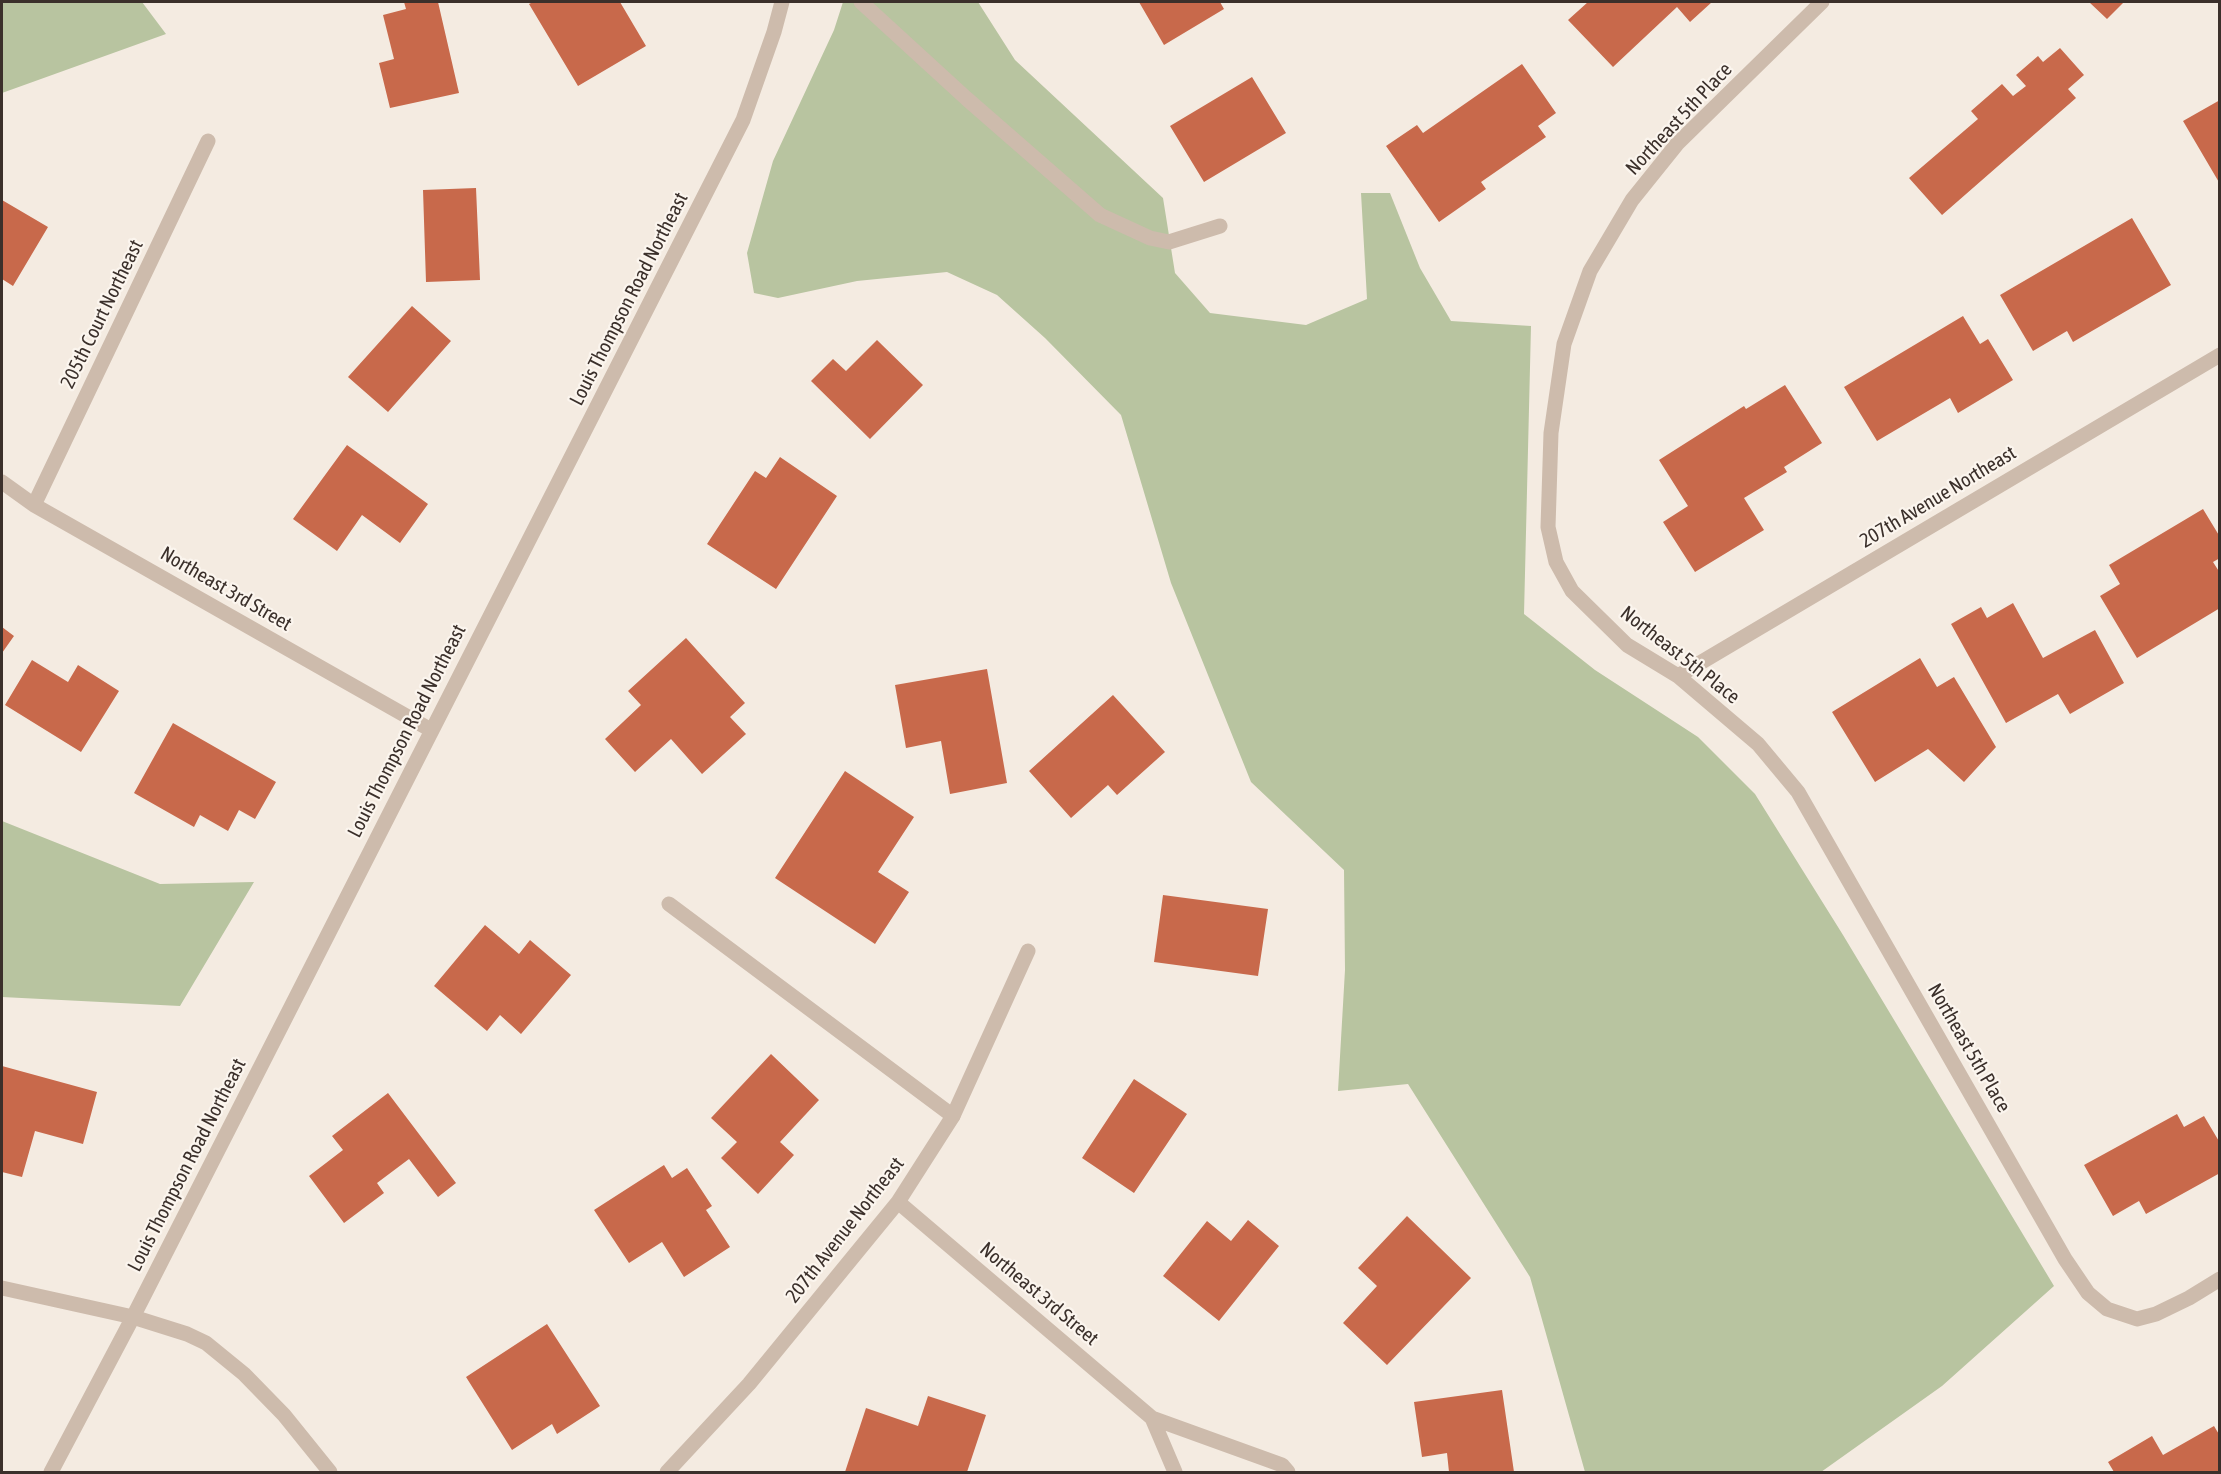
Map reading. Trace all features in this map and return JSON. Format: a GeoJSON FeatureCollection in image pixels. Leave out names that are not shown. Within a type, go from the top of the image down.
{"type":"FeatureCollection","features":[{"type":"Feature","properties":{"kind":"street","name":"Louis Thompson Road Northeast"},"geometry":{"type":"LineString","coordinates":[[51,1473],[133,1317],[743,120],[774,32],[782,2]]}},
{"type":"Feature","properties":{"kind":"street"},"geometry":{"type":"LineString","coordinates":[[861,2],[967,99],[1100,215],[1150,238],[1169,242],[1220,226]]}},
{"type":"Feature","properties":{"kind":"street","name":"Northeast 5th Place"},"geometry":{"type":"LineString","coordinates":[[1822,2],[1677,144],[1632,200],[1590,272],[1564,344],[1551,444],[1548,526],[1556,562],[1572,591],[1627,645],[1678,675],[1758,744],[1798,792],[2065,1259],[2088,1293],[2107,1309],[2137,1319],[2156,1314],[2220,1279]]}},
{"type":"Feature","properties":{"kind":"street","name":"205th Court Northeast"},"geometry":{"type":"LineString","coordinates":[[34,505],[208,141]]}},
{"type":"Feature","properties":{"kind":"street","name":"207th Avenue Northeast"},"geometry":{"type":"LineString","coordinates":[[1678,675],[2220,355]]}},
{"type":"Feature","properties":{"kind":"street","name":"Northeast 3rd Street"},"geometry":{"type":"LineString","coordinates":[[2,482],[34,505],[431,730]]}},
{"type":"Feature","properties":{"kind":"street"},"geometry":{"type":"LineString","coordinates":[[669,904],[953,1116]]}},
{"type":"Feature","properties":{"kind":"street","name":"207th Avenue Northeast"},"geometry":{"type":"LineString","coordinates":[[668,1473],[749,1384],[898,1202],[953,1116],[1028,951]]}},
{"type":"Feature","properties":{"kind":"street","name":"Northeast 3rd Street"},"geometry":{"type":"LineString","coordinates":[[898,1202],[1152,1418],[1282,1465],[1288,1473]]}},
{"type":"Feature","properties":{"kind":"street"},"geometry":{"type":"LineString","coordinates":[[2,1288],[133,1317],[187,1334],[206,1343],[244,1374],[284,1415],[330,1473]]}},
{"type":"Feature","properties":{"kind":"street","name":"Northeast 3rd Street"},"geometry":{"type":"LineString","coordinates":[[1152,1418],[1175,1473]]}},
{"type":"Feature","properties":{"kind":"green space"},"geometry":{"type":"Polygon","coordinates":[[[2,2],[142,2],[166,34],[2,93],[2,2]]]}},
{"type":"Feature","properties":{"kind":"green space"},"geometry":{"type":"Polygon","coordinates":[[[843,2],[978,2],[1015,60],[1163,198],[1175,273],[1210,313],[1306,325],[1367,299],[1361,193],[1390,193],[1420,268],[1451,321],[1531,326],[1524,614],[1595,670],[1698,737],[1755,794],[1843,935],[2054,1286],[1942,1386],[1821,1472],[1585,1472],[1530,1277],[1408,1084],[1338,1091],[1345,970],[1344,870],[1251,782],[1171,583],[1121,415],[1045,338],[997,295],[947,272],[857,281],[778,298],[754,293],[747,253],[773,161],[834,30],[843,2]]]}},
{"type":"Feature","properties":{"kind":"green space"},"geometry":{"type":"Polygon","coordinates":[[[2,821],[160,884],[254,882],[180,1006],[2,997],[2,821]]]}},
{"type":"Feature","properties":{"kind":"building"},"geometry":{"type":"Polygon","coordinates":[[[404,2],[438,2],[459,93],[390,108],[379,63],[394,59],[383,15],[406,9],[404,2]]]}},
{"type":"Feature","properties":{"kind":"building"},"geometry":{"type":"Polygon","coordinates":[[[533,2],[620,2],[646,46],[578,86],[529,4],[533,2]]]}},
{"type":"Feature","properties":{"kind":"building"},"geometry":{"type":"Polygon","coordinates":[[[1139,2],[1220,2],[1224,9],[1164,45],[1139,2]]]}},
{"type":"Feature","properties":{"kind":"building"},"geometry":{"type":"Polygon","coordinates":[[[1588,2],[1712,2],[1690,22],[1677,7],[1613,67],[1568,20],[1588,2]]]}},
{"type":"Feature","properties":{"kind":"building"},"geometry":{"type":"Polygon","coordinates":[[[2089,2],[2124,2],[2107,19],[2089,2]]]}},
{"type":"Feature","properties":{"kind":"building"},"geometry":{"type":"Polygon","coordinates":[[[2060,48],[2084,75],[2068,89],[2076,98],[1942,215],[1909,178],[1978,119],[1971,111],[2002,84],[2013,96],[2026,86],[2016,75],[2038,56],[2043,62],[2060,48]]]}},
{"type":"Feature","properties":{"kind":"building"},"geometry":{"type":"Polygon","coordinates":[[[1522,64],[1556,113],[1538,126],[1546,137],[1481,182],[1486,189],[1439,222],[1386,146],[1417,125],[1423,133],[1522,64]]]}},
{"type":"Feature","properties":{"kind":"building"},"geometry":{"type":"Polygon","coordinates":[[[1252,77],[1286,133],[1204,182],[1170,126],[1252,77]]]}},
{"type":"Feature","properties":{"kind":"building"},"geometry":{"type":"Polygon","coordinates":[[[2220,100],[2220,184],[2183,121],[2220,100]]]}},
{"type":"Feature","properties":{"kind":"building"},"geometry":{"type":"Polygon","coordinates":[[[476,188],[480,280],[426,282],[423,190],[476,188]]]}},
{"type":"Feature","properties":{"kind":"building"},"geometry":{"type":"Polygon","coordinates":[[[2,200],[48,227],[13,286],[2,279],[2,200]]]}},
{"type":"Feature","properties":{"kind":"building"},"geometry":{"type":"Polygon","coordinates":[[[2132,218],[2171,285],[2073,342],[2067,331],[2033,351],[2000,295],[2132,218]]]}},
{"type":"Feature","properties":{"kind":"building"},"geometry":{"type":"Polygon","coordinates":[[[412,306],[451,341],[388,412],[348,377],[412,306]]]}},
{"type":"Feature","properties":{"kind":"building"},"geometry":{"type":"Polygon","coordinates":[[[1963,316],[1980,344],[1988,339],[2013,380],[1958,413],[1950,398],[1877,441],[1844,387],[1963,316]]]}},
{"type":"Feature","properties":{"kind":"building"},"geometry":{"type":"Polygon","coordinates":[[[877,340],[923,385],[870,439],[811,381],[833,359],[846,371],[877,340]]]}},
{"type":"Feature","properties":{"kind":"building"},"geometry":{"type":"Polygon","coordinates":[[[1785,385],[1822,443],[1784,467],[1787,472],[1744,498],[1764,530],[1695,572],[1663,522],[1688,506],[1659,460],[1744,406],[1746,409],[1785,385]]]}},
{"type":"Feature","properties":{"kind":"building"},"geometry":{"type":"Polygon","coordinates":[[[347,445],[428,504],[400,543],[362,515],[337,551],[293,519],[347,445]]]}},
{"type":"Feature","properties":{"kind":"building"},"geometry":{"type":"Polygon","coordinates":[[[780,457],[837,496],[776,589],[707,544],[755,471],[766,478],[780,457]]]}},
{"type":"Feature","properties":{"kind":"building"},"geometry":{"type":"Polygon","coordinates":[[[2203,509],[2220,537],[2220,558],[2213,562],[2220,573],[2220,608],[2137,658],[2100,596],[2120,584],[2109,565],[2203,509]]]}},
{"type":"Feature","properties":{"kind":"building"},"geometry":{"type":"Polygon","coordinates":[[[2013,603],[2043,658],[2095,630],[2124,683],[2070,714],[2058,694],[2006,723],[1951,624],[1981,607],[1987,618],[2013,603]]]}},
{"type":"Feature","properties":{"kind":"building"},"geometry":{"type":"Polygon","coordinates":[[[2,627],[14,636],[2,653],[2,627]]]}},
{"type":"Feature","properties":{"kind":"building"},"geometry":{"type":"Polygon","coordinates":[[[686,638],[745,703],[730,717],[746,734],[702,774],[671,739],[635,772],[605,739],[641,705],[628,691],[686,638]]]}},
{"type":"Feature","properties":{"kind":"building"},"geometry":{"type":"Polygon","coordinates":[[[1920,658],[1937,687],[1954,677],[1996,747],[1964,782],[1928,749],[1875,782],[1832,712],[1920,658]]]}},
{"type":"Feature","properties":{"kind":"building"},"geometry":{"type":"Polygon","coordinates":[[[32,660],[68,682],[78,665],[119,691],[81,752],[5,705],[32,660]]]}},
{"type":"Feature","properties":{"kind":"building"},"geometry":{"type":"Polygon","coordinates":[[[987,669],[1007,783],[950,794],[941,741],[906,748],[895,685],[987,669]]]}},
{"type":"Feature","properties":{"kind":"building"},"geometry":{"type":"Polygon","coordinates":[[[1113,695],[1165,752],[1117,795],[1108,785],[1071,818],[1029,771],[1113,695]]]}},
{"type":"Feature","properties":{"kind":"building"},"geometry":{"type":"Polygon","coordinates":[[[173,723],[276,782],[255,819],[239,810],[228,831],[200,815],[194,827],[134,793],[173,723]]]}},
{"type":"Feature","properties":{"kind":"building"},"geometry":{"type":"Polygon","coordinates":[[[845,771],[914,817],[878,872],[909,892],[875,944],[775,878],[845,771]]]}},
{"type":"Feature","properties":{"kind":"building"},"geometry":{"type":"Polygon","coordinates":[[[1163,895],[1268,909],[1258,976],[1154,962],[1163,895]]]}},
{"type":"Feature","properties":{"kind":"building"},"geometry":{"type":"Polygon","coordinates":[[[485,925],[519,954],[530,940],[571,975],[521,1034],[500,1015],[487,1031],[434,986],[485,925]]]}},
{"type":"Feature","properties":{"kind":"building"},"geometry":{"type":"Polygon","coordinates":[[[771,1054],[819,1100],[780,1142],[794,1155],[758,1194],[721,1158],[737,1142],[711,1118],[771,1054]]]}},
{"type":"Feature","properties":{"kind":"building"},"geometry":{"type":"Polygon","coordinates":[[[2,1066],[97,1092],[83,1144],[35,1131],[22,1177],[2,1172],[2,1066]]]}},
{"type":"Feature","properties":{"kind":"building"},"geometry":{"type":"Polygon","coordinates":[[[1134,1079],[1187,1114],[1134,1193],[1082,1158],[1134,1079]]]}},
{"type":"Feature","properties":{"kind":"building"},"geometry":{"type":"Polygon","coordinates":[[[388,1093],[456,1183],[438,1197],[409,1159],[377,1183],[384,1193],[344,1223],[309,1176],[343,1150],[332,1136],[388,1093]]]}},
{"type":"Feature","properties":{"kind":"building"},"geometry":{"type":"Polygon","coordinates":[[[2177,1114],[2184,1127],[2204,1116],[2220,1143],[2220,1173],[2146,1214],[2139,1201],[2113,1216],[2084,1165],[2177,1114]]]}},
{"type":"Feature","properties":{"kind":"building"},"geometry":{"type":"Polygon","coordinates":[[[664,1165],[672,1178],[687,1168],[712,1206],[706,1210],[730,1247],[684,1277],[662,1242],[629,1263],[594,1210],[664,1165]]]}},
{"type":"Feature","properties":{"kind":"building"},"geometry":{"type":"Polygon","coordinates":[[[1407,1216],[1471,1278],[1387,1365],[1343,1323],[1377,1286],[1358,1268],[1407,1216]]]}},
{"type":"Feature","properties":{"kind":"building"},"geometry":{"type":"Polygon","coordinates":[[[1248,1220],[1279,1246],[1219,1321],[1163,1276],[1207,1221],[1231,1241],[1248,1220]]]}},
{"type":"Feature","properties":{"kind":"building"},"geometry":{"type":"Polygon","coordinates":[[[547,1324],[600,1406],[557,1434],[552,1424],[512,1450],[466,1377],[547,1324]]]}},
{"type":"Feature","properties":{"kind":"building"},"geometry":{"type":"Polygon","coordinates":[[[1502,1390],[1514,1472],[1449,1472],[1447,1453],[1422,1457],[1414,1402],[1502,1390]]]}},
{"type":"Feature","properties":{"kind":"building"},"geometry":{"type":"Polygon","coordinates":[[[928,1396],[986,1415],[967,1472],[845,1472],[866,1408],[918,1426],[928,1396]]]}},
{"type":"Feature","properties":{"kind":"building"},"geometry":{"type":"Polygon","coordinates":[[[2214,1426],[2220,1436],[2220,1472],[2114,1472],[2108,1462],[2152,1436],[2163,1455],[2214,1426]]]}}]}
